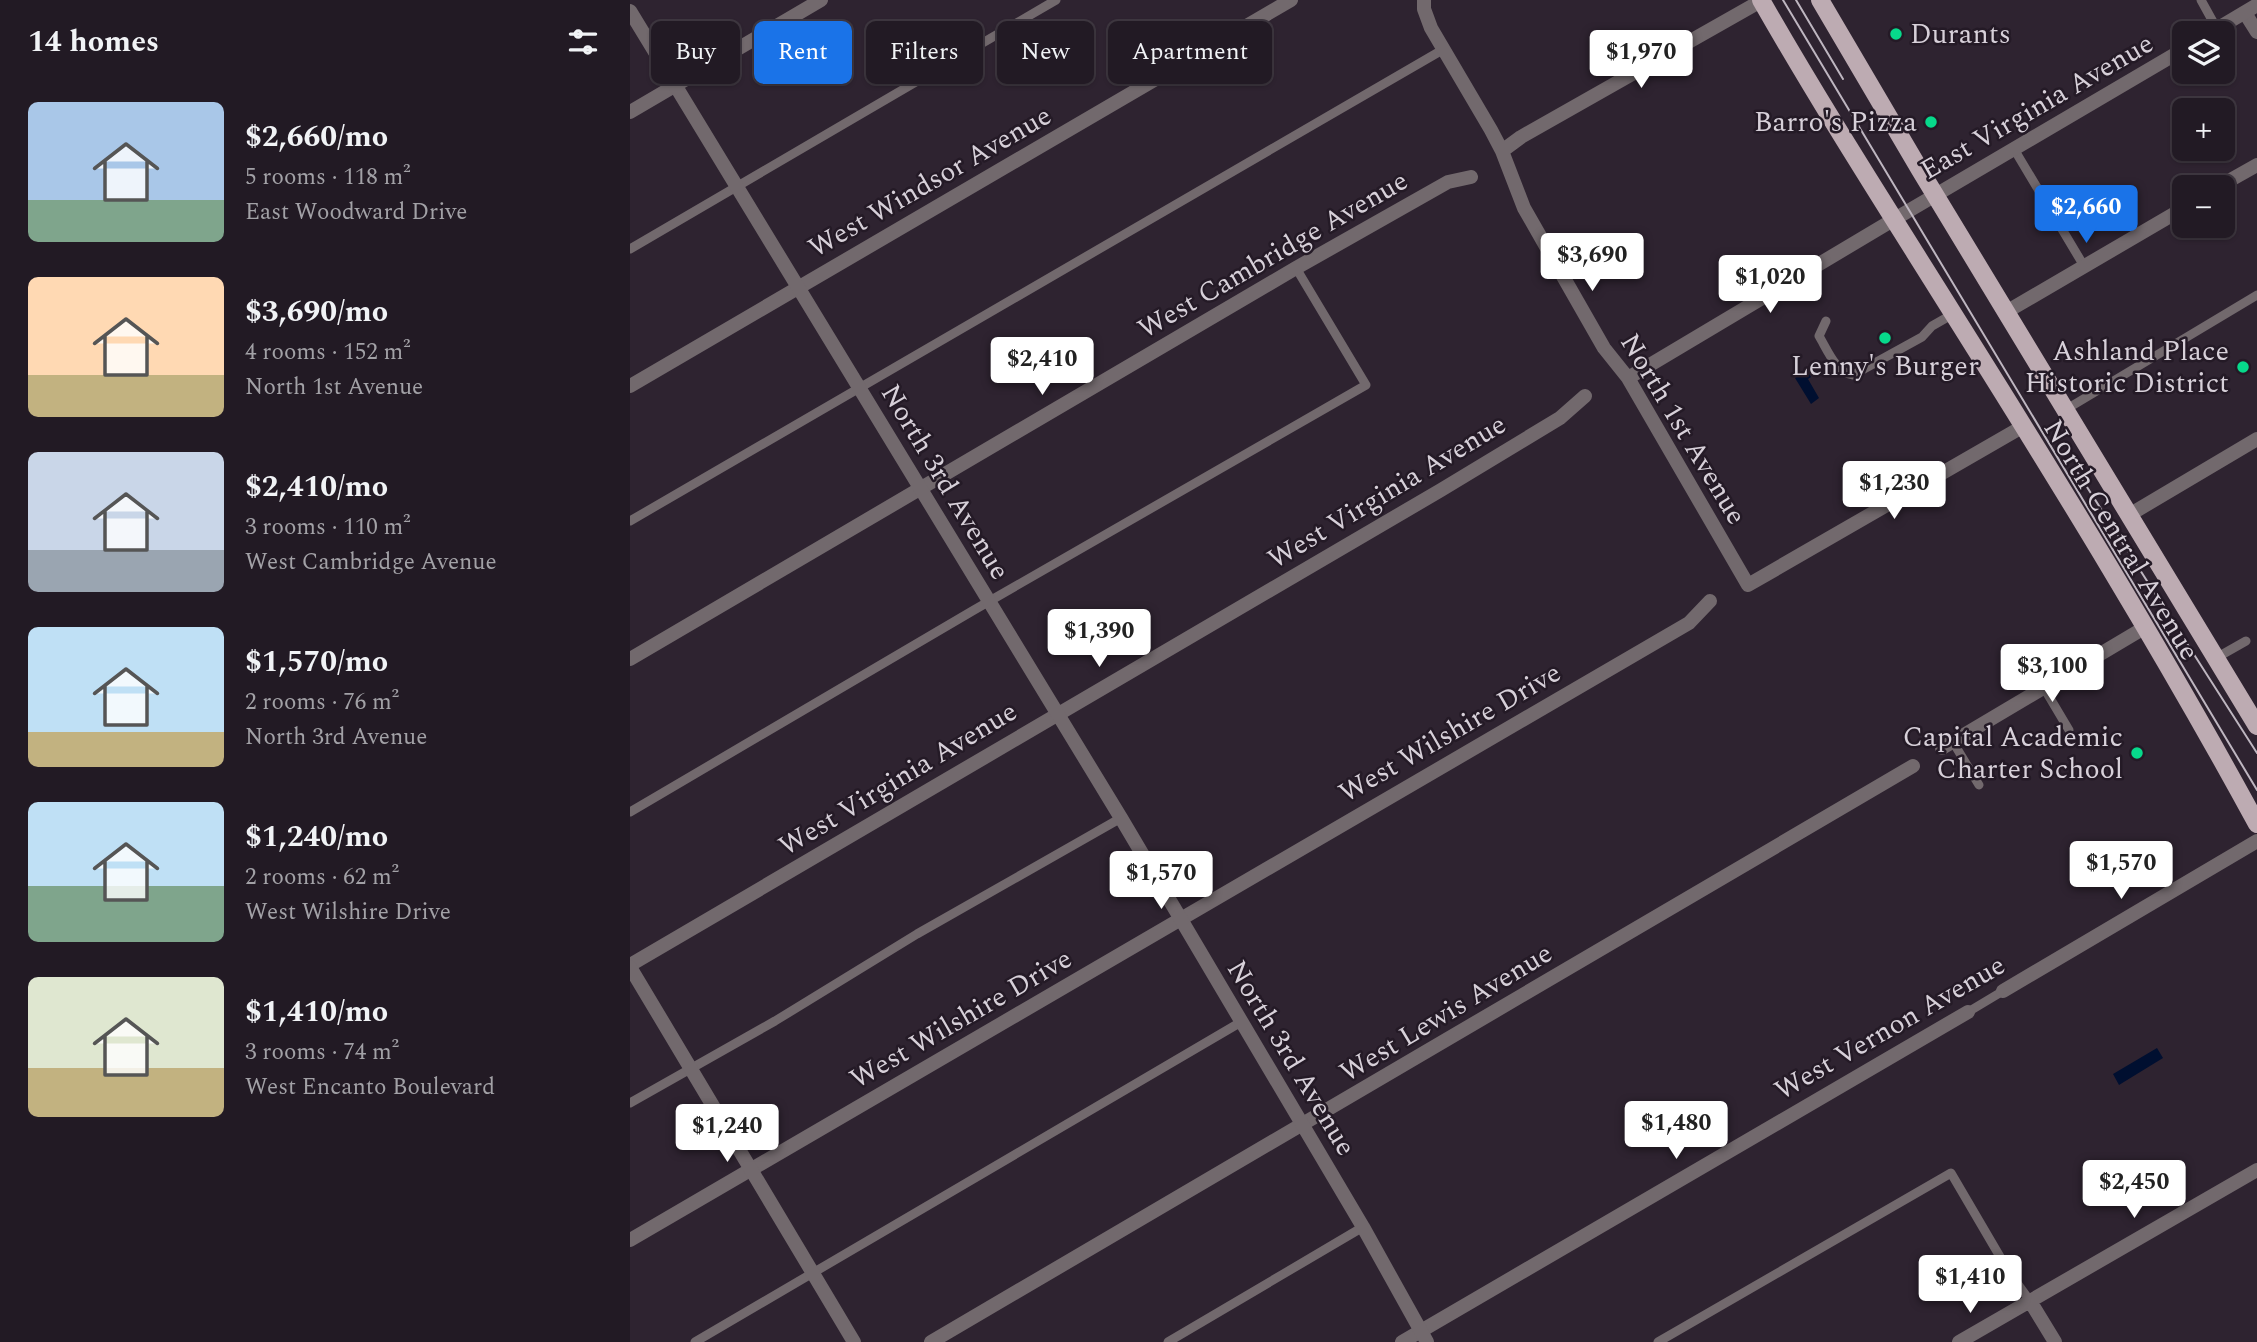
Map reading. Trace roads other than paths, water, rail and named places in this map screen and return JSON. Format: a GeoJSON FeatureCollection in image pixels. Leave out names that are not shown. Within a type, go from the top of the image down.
{"type":"FeatureCollection","features":[{"type":"Feature","properties":{"kind":"main road","name":"North Central Avenue"},"geometry":{"type":"LineString","coordinates":[[1761,0],[1829,117],[1953,314],[2144,628],[2257,824]]}},
{"type":"Feature","properties":{"kind":"main road","name":"North Central Avenue"},"geometry":{"type":"LineString","coordinates":[[1820,0],[2065,410],[2255,718]]}},
{"type":"Feature","properties":{"kind":"street"},"geometry":{"type":"LineString","coordinates":[[630,112],[821,0]]}},
{"type":"Feature","properties":{"kind":"street","name":"West Windsor Avenue"},"geometry":{"type":"LineString","coordinates":[[630,386],[1291,0]]}},
{"type":"Feature","properties":{"kind":"street","name":"North 1st Avenue"},"geometry":{"type":"LineString","coordinates":[[1423,0],[1431,28],[1502,151],[1524,208],[1604,348],[1628,378],[1748,585],[2022,427]]}},
{"type":"Feature","properties":{"kind":"street"},"geometry":{"type":"LineString","coordinates":[[1502,151],[1521,137],[1761,0]]}},
{"type":"Feature","properties":{"kind":"street"},"geometry":{"type":"LineString","coordinates":[[2231,21],[2251,9],[2257,32]]}},
{"type":"Feature","properties":{"kind":"street","name":"North 3rd Avenue"},"geometry":{"type":"LineString","coordinates":[[630,11],[1121,818],[1304,1125],[1424,1336]]}},
{"type":"Feature","properties":{"kind":"street","name":"East Virginia Avenue"},"geometry":{"type":"LineString","coordinates":[[1893,220],[2172,56]]}},
{"type":"Feature","properties":{"kind":"street"},"geometry":{"type":"LineString","coordinates":[[2235,177],[2257,164]]}},
{"type":"Feature","properties":{"kind":"street","name":"West Cambridge Avenue"},"geometry":{"type":"LineString","coordinates":[[630,659],[1296,268],[1448,182],[1471,177]]}},
{"type":"Feature","properties":{"kind":"street"},"geometry":{"type":"LineString","coordinates":[[2006,312],[2172,215]]}},
{"type":"Feature","properties":{"kind":"street"},"geometry":{"type":"LineString","coordinates":[[1628,378],[1893,220]]}},
{"type":"Feature","properties":{"kind":"street","name":"West Virginia Avenue"},"geometry":{"type":"LineString","coordinates":[[630,966],[1465,475],[1560,418],[1585,396]]}},
{"type":"Feature","properties":{"kind":"street"},"geometry":{"type":"LineString","coordinates":[[2129,515],[2257,439]]}},
{"type":"Feature","properties":{"kind":"street","name":"West Wilshire Drive"},"geometry":{"type":"LineString","coordinates":[[630,1240],[1689,623],[1710,601]]}},
{"type":"Feature","properties":{"kind":"street"},"geometry":{"type":"LineString","coordinates":[[1947,745],[2144,628]]}},
{"type":"Feature","properties":{"kind":"street","name":"West Lewis Avenue"},"geometry":{"type":"LineString","coordinates":[[931,1342],[1913,766]]}},
{"type":"Feature","properties":{"kind":"street","name":"West Vernon Avenue"},"geometry":{"type":"LineString","coordinates":[[2003,991],[2257,841]]}},
{"type":"Feature","properties":{"kind":"street"},"geometry":{"type":"LineString","coordinates":[[630,966],[854,1342]]}},
{"type":"Feature","properties":{"kind":"street","name":"West Vernon Avenue"},"geometry":{"type":"LineString","coordinates":[[1402,1342],[1424,1336],[1968,1012]]}},
{"type":"Feature","properties":{"kind":"street"},"geometry":{"type":"LineString","coordinates":[[1959,1342],[2257,1170]]}},
{"type":"Feature","properties":{"kind":"street"},"geometry":{"type":"LineString","coordinates":[[2030,1301],[2055,1342]]}},
{"type":"Feature","properties":{"kind":"lane"},"geometry":{"type":"LineString","coordinates":[[630,248],[1056,0]]}},
{"type":"Feature","properties":{"kind":"lane"},"geometry":{"type":"LineString","coordinates":[[2201,0],[2210,21]]}},
{"type":"Feature","properties":{"kind":"lane"},"geometry":{"type":"LineString","coordinates":[[630,521],[1444,49]]}},
{"type":"Feature","properties":{"kind":"lane"},"geometry":{"type":"LineString","coordinates":[[2014,149],[2084,266]]}},
{"type":"Feature","properties":{"kind":"lane"},"geometry":{"type":"LineString","coordinates":[[630,812],[1366,385],[1296,268]]}},
{"type":"Feature","properties":{"kind":"lane"},"geometry":{"type":"LineString","coordinates":[[2065,410],[2257,295]]}},
{"type":"Feature","properties":{"kind":"lane"},"geometry":{"type":"LineString","coordinates":[[1826,321],[1819,336],[1837,365],[1846,374],[1853,375],[1922,337],[1932,326],[1953,314]]}},
{"type":"Feature","properties":{"kind":"lane"},"geometry":{"type":"LineString","coordinates":[[2216,658],[2246,641]]}},
{"type":"Feature","properties":{"kind":"lane"},"geometry":{"type":"LineString","coordinates":[[2044,688],[2069,730]]}},
{"type":"Feature","properties":{"kind":"lane"},"geometry":{"type":"LineString","coordinates":[[1947,745],[1979,785]]}},
{"type":"Feature","properties":{"kind":"lane"},"geometry":{"type":"LineString","coordinates":[[630,1103],[1121,818]]}},
{"type":"Feature","properties":{"kind":"lane","name":"West Vernon Avenue"},"geometry":{"type":"LineString","coordinates":[[1968,1012],[2003,991]]}},
{"type":"Feature","properties":{"kind":"lane"},"geometry":{"type":"LineString","coordinates":[[695,1342],[1241,1022]]}},
{"type":"Feature","properties":{"kind":"lane"},"geometry":{"type":"LineString","coordinates":[[1658,1342],[1951,1173],[2009,1272],[2030,1301]]}},
{"type":"Feature","properties":{"kind":"lane"},"geometry":{"type":"LineString","coordinates":[[1168,1342],[1363,1227]]}},
{"type":"Feature","properties":{"kind":"water"},"geometry":{"type":"Polygon","coordinates":[[[1807,370],[1811,377],[1808,379],[1819,398],[1811,404],[1795,378],[1807,370]]]}},
{"type":"Feature","properties":{"kind":"water"},"geometry":{"type":"Polygon","coordinates":[[[2157,1048],[2163,1058],[2119,1085],[2113,1074],[2157,1048]]]}},
{"type":"Feature","properties":{"kind":"tram line"},"geometry":{"type":"LineString","coordinates":[[1783,0],[2257,790]]}},
{"type":"Feature","properties":{"kind":"tram line"},"geometry":{"type":"LineString","coordinates":[[1796,0],[1843,79]]}},
{"type":"Feature","properties":{"kind":"tram line"},"geometry":{"type":"LineString","coordinates":[[2078,473],[2257,753]]}},
{"type":"Feature","properties":{"kind":"place","name":"Durants"},"geometry":{"type":"Point","coordinates":[1896,34]}},
{"type":"Feature","properties":{"kind":"place","name":"Barro's Pizza"},"geometry":{"type":"Point","coordinates":[1931,122]}},
{"type":"Feature","properties":{"kind":"place","name":"Lenny's Burger"},"geometry":{"type":"Point","coordinates":[1885,338]}},
{"type":"Feature","properties":{"kind":"place","name":"Ashland Place Historic District"},"geometry":{"type":"Point","coordinates":[2243,367]}},
{"type":"Feature","properties":{"kind":"place","name":"Capital Academic Charter School"},"geometry":{"type":"Point","coordinates":[2137,753]}}]}
